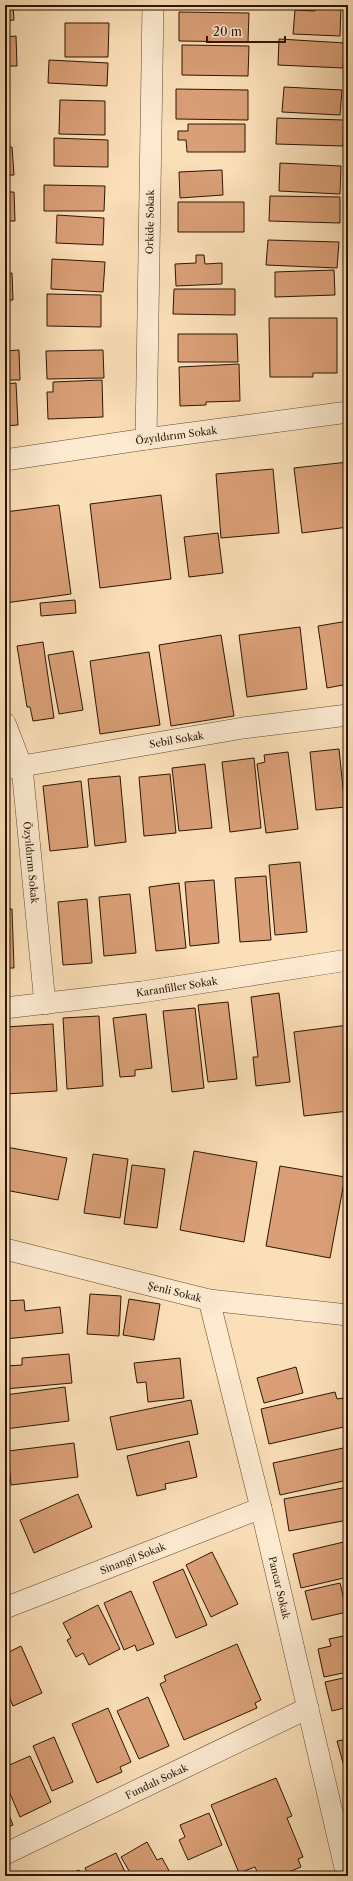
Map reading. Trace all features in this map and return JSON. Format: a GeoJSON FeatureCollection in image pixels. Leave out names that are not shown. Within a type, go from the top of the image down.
{"type":"FeatureCollection","features":[{"type":"Feature","properties":{"kind":"street","name":"Orkide Sokak"},"geometry":{"type":"LineString","coordinates":[[146,439],[153,5]]}},
{"type":"Feature","properties":{"kind":"street","name":"Özyıldırım Sokak"},"geometry":{"type":"LineString","coordinates":[[5,460],[146,439],[348,412]]}},
{"type":"Feature","properties":{"kind":"street","name":"Sebil Sokak"},"geometry":{"type":"LineString","coordinates":[[13,768],[244,728],[348,715]]}},
{"type":"Feature","properties":{"kind":"street","name":"Özyıldırım Sokak"},"geometry":{"type":"LineString","coordinates":[[5,723],[13,768],[45,1004]]}},
{"type":"Feature","properties":{"kind":"street","name":"Karanfiller Sokak"},"geometry":{"type":"LineString","coordinates":[[5,1008],[142,992],[348,960]]}},
{"type":"Feature","properties":{"kind":"street","name":"Şenli Sokak"},"geometry":{"type":"LineString","coordinates":[[5,1249],[209,1300],[348,1315]]}},
{"type":"Feature","properties":{"kind":"street","name":"Pancar Sokak"},"geometry":{"type":"LineString","coordinates":[[209,1300],[261,1508],[347,1876]]}},
{"type":"Feature","properties":{"kind":"street","name":"Sinangil Sokak"},"geometry":{"type":"LineString","coordinates":[[5,1608],[261,1508]]}},
{"type":"Feature","properties":{"kind":"street","name":"Fundalı Sokak"},"geometry":{"type":"LineString","coordinates":[[5,1854],[308,1708]]}},
{"type":"Feature","properties":{"kind":"building"},"geometry":{"type":"Polygon","coordinates":[[[5,5],[13,5],[14,20],[5,21],[5,5]]]}},
{"type":"Feature","properties":{"kind":"building"},"geometry":{"type":"Polygon","coordinates":[[[59,5],[110,5],[110,8],[59,8],[59,5]]]}},
{"type":"Feature","properties":{"kind":"building"},"geometry":{"type":"Polygon","coordinates":[[[315,5],[341,6],[340,36],[293,34],[295,10],[315,11],[315,5]]]}},
{"type":"Feature","properties":{"kind":"building"},"geometry":{"type":"Polygon","coordinates":[[[179,12],[249,13],[248,42],[179,41],[179,12]]]}},
{"type":"Feature","properties":{"kind":"building"},"geometry":{"type":"Polygon","coordinates":[[[65,23],[109,23],[108,57],[65,57],[65,23]]]}},
{"type":"Feature","properties":{"kind":"building"},"geometry":{"type":"Polygon","coordinates":[[[16,36],[17,66],[5,66],[5,37],[16,36]]]}},
{"type":"Feature","properties":{"kind":"building"},"geometry":{"type":"Polygon","coordinates":[[[279,39],[345,43],[343,68],[278,65],[279,39]]]}},
{"type":"Feature","properties":{"kind":"building"},"geometry":{"type":"Polygon","coordinates":[[[182,45],[249,46],[248,76],[182,75],[182,45]]]}},
{"type":"Feature","properties":{"kind":"building"},"geometry":{"type":"Polygon","coordinates":[[[49,60],[108,63],[107,86],[48,83],[49,60]]]}},
{"type":"Feature","properties":{"kind":"building"},"geometry":{"type":"Polygon","coordinates":[[[284,87],[342,90],[340,115],[282,112],[284,87]]]}},
{"type":"Feature","properties":{"kind":"building"},"geometry":{"type":"Polygon","coordinates":[[[176,89],[248,90],[248,120],[176,119],[176,89]]]}},
{"type":"Feature","properties":{"kind":"building"},"geometry":{"type":"Polygon","coordinates":[[[60,100],[105,101],[105,135],[59,134],[60,100]]]}},
{"type":"Feature","properties":{"kind":"building"},"geometry":{"type":"Polygon","coordinates":[[[277,118],[344,120],[343,146],[276,144],[277,118]]]}},
{"type":"Feature","properties":{"kind":"building"},"geometry":{"type":"Polygon","coordinates":[[[5,119],[7,119],[8,143],[5,143],[5,119]]]}},
{"type":"Feature","properties":{"kind":"building"},"geometry":{"type":"Polygon","coordinates":[[[188,124],[245,124],[245,152],[187,152],[186,140],[178,140],[178,131],[188,131],[188,124]]]}},
{"type":"Feature","properties":{"kind":"building"},"geometry":{"type":"Polygon","coordinates":[[[54,138],[108,140],[108,167],[54,166],[54,138]]]}},
{"type":"Feature","properties":{"kind":"building"},"geometry":{"type":"Polygon","coordinates":[[[12,147],[14,175],[5,175],[5,148],[12,147]]]}},
{"type":"Feature","properties":{"kind":"building"},"geometry":{"type":"Polygon","coordinates":[[[280,163],[341,166],[340,194],[279,191],[280,163]]]}},
{"type":"Feature","properties":{"kind":"building"},"geometry":{"type":"Polygon","coordinates":[[[222,170],[223,195],[180,198],[179,172],[222,170]]]}},
{"type":"Feature","properties":{"kind":"building"},"geometry":{"type":"Polygon","coordinates":[[[44,185],[105,186],[104,211],[44,211],[44,185]]]}},
{"type":"Feature","properties":{"kind":"building"},"geometry":{"type":"Polygon","coordinates":[[[5,192],[14,192],[15,221],[5,221],[5,192]]]}},
{"type":"Feature","properties":{"kind":"building"},"geometry":{"type":"Polygon","coordinates":[[[270,196],[340,197],[340,223],[269,221],[270,196]]]}},
{"type":"Feature","properties":{"kind":"building"},"geometry":{"type":"Polygon","coordinates":[[[178,202],[244,202],[244,232],[178,232],[178,202]]]}},
{"type":"Feature","properties":{"kind":"building"},"geometry":{"type":"Polygon","coordinates":[[[57,215],[104,218],[103,245],[56,243],[57,215]]]}},
{"type":"Feature","properties":{"kind":"building"},"geometry":{"type":"Polygon","coordinates":[[[268,240],[339,242],[337,268],[266,265],[268,240]]]}},
{"type":"Feature","properties":{"kind":"building"},"geometry":{"type":"Polygon","coordinates":[[[196,255],[204,255],[205,264],[222,263],[222,284],[176,286],[175,264],[196,263],[196,255]]]}},
{"type":"Feature","properties":{"kind":"building"},"geometry":{"type":"Polygon","coordinates":[[[52,259],[105,262],[103,292],[51,289],[52,259]]]}},
{"type":"Feature","properties":{"kind":"building"},"geometry":{"type":"Polygon","coordinates":[[[334,270],[335,295],[275,297],[275,272],[334,270]]]}},
{"type":"Feature","properties":{"kind":"building"},"geometry":{"type":"Polygon","coordinates":[[[12,273],[13,300],[5,300],[5,274],[12,273]]]}},
{"type":"Feature","properties":{"kind":"building"},"geometry":{"type":"Polygon","coordinates":[[[174,289],[235,289],[235,315],[173,314],[174,289]]]}},
{"type":"Feature","properties":{"kind":"building"},"geometry":{"type":"Polygon","coordinates":[[[47,294],[101,295],[101,327],[47,326],[47,294]]]}},
{"type":"Feature","properties":{"kind":"building"},"geometry":{"type":"Polygon","coordinates":[[[5,304],[7,336],[5,336],[5,304]]]}},
{"type":"Feature","properties":{"kind":"building"},"geometry":{"type":"Polygon","coordinates":[[[269,318],[337,318],[337,373],[313,373],[313,377],[270,377],[269,318]]]}},
{"type":"Feature","properties":{"kind":"building"},"geometry":{"type":"Polygon","coordinates":[[[178,334],[237,334],[238,362],[178,362],[178,334]]]}},
{"type":"Feature","properties":{"kind":"building"},"geometry":{"type":"Polygon","coordinates":[[[19,350],[20,380],[5,380],[5,351],[19,350]]]}},
{"type":"Feature","properties":{"kind":"building"},"geometry":{"type":"Polygon","coordinates":[[[103,350],[104,378],[47,379],[46,351],[103,350]]]}},
{"type":"Feature","properties":{"kind":"building"},"geometry":{"type":"Polygon","coordinates":[[[239,364],[240,401],[206,402],[206,405],[180,406],[179,367],[239,364]]]}},
{"type":"Feature","properties":{"kind":"building"},"geometry":{"type":"Polygon","coordinates":[[[102,380],[103,417],[48,419],[47,392],[53,392],[53,382],[102,380]]]}},
{"type":"Feature","properties":{"kind":"building"},"geometry":{"type":"Polygon","coordinates":[[[16,383],[18,425],[5,426],[5,384],[16,383]]]}},
{"type":"Feature","properties":{"kind":"building"},"geometry":{"type":"Polygon","coordinates":[[[348,462],[348,527],[302,533],[294,468],[348,462]]]}},
{"type":"Feature","properties":{"kind":"building"},"geometry":{"type":"Polygon","coordinates":[[[273,469],[279,533],[221,538],[216,474],[273,469]]]}},
{"type":"Feature","properties":{"kind":"building"},"geometry":{"type":"Polygon","coordinates":[[[161,495],[171,579],[100,588],[90,504],[161,495]]]}},
{"type":"Feature","properties":{"kind":"building"},"geometry":{"type":"Polygon","coordinates":[[[59,505],[71,594],[5,603],[5,512],[59,505]]]}},
{"type":"Feature","properties":{"kind":"building"},"geometry":{"type":"Polygon","coordinates":[[[218,533],[223,573],[189,577],[184,537],[218,533]]]}},
{"type":"Feature","properties":{"kind":"building"},"geometry":{"type":"Polygon","coordinates":[[[75,600],[76,613],[41,616],[40,603],[75,600]]]}},
{"type":"Feature","properties":{"kind":"building"},"geometry":{"type":"Polygon","coordinates":[[[348,621],[348,684],[327,688],[318,626],[348,621]]]}},
{"type":"Feature","properties":{"kind":"building"},"geometry":{"type":"Polygon","coordinates":[[[300,627],[307,689],[247,697],[239,635],[300,627]]]}},
{"type":"Feature","properties":{"kind":"building"},"geometry":{"type":"Polygon","coordinates":[[[221,635],[234,716],[171,726],[159,645],[221,635]]]}},
{"type":"Feature","properties":{"kind":"building"},"geometry":{"type":"Polygon","coordinates":[[[43,642],[54,718],[33,721],[30,707],[27,707],[17,646],[43,642]]]}},
{"type":"Feature","properties":{"kind":"building"},"geometry":{"type":"Polygon","coordinates":[[[73,651],[83,710],[59,714],[48,655],[73,651]]]}},
{"type":"Feature","properties":{"kind":"building"},"geometry":{"type":"Polygon","coordinates":[[[149,652],[160,725],[100,734],[90,661],[149,652]]]}},
{"type":"Feature","properties":{"kind":"building"},"geometry":{"type":"Polygon","coordinates":[[[344,744],[348,744],[348,803],[344,744]]]}},
{"type":"Feature","properties":{"kind":"building"},"geometry":{"type":"Polygon","coordinates":[[[339,749],[345,807],[316,810],[310,752],[339,749]]]}},
{"type":"Feature","properties":{"kind":"building"},"geometry":{"type":"Polygon","coordinates":[[[288,752],[298,829],[266,833],[257,764],[265,762],[264,755],[288,752]]]}},
{"type":"Feature","properties":{"kind":"building"},"geometry":{"type":"Polygon","coordinates":[[[254,758],[261,828],[230,832],[222,762],[254,758]]]}},
{"type":"Feature","properties":{"kind":"building"},"geometry":{"type":"Polygon","coordinates":[[[205,764],[212,828],[179,831],[172,768],[205,764]]]}},
{"type":"Feature","properties":{"kind":"building"},"geometry":{"type":"Polygon","coordinates":[[[170,774],[176,833],[144,836],[139,777],[170,774]]]}},
{"type":"Feature","properties":{"kind":"building"},"geometry":{"type":"Polygon","coordinates":[[[120,776],[126,842],[95,846],[88,779],[120,776]]]}},
{"type":"Feature","properties":{"kind":"building"},"geometry":{"type":"Polygon","coordinates":[[[81,781],[88,847],[50,851],[43,786],[81,781]]]}},
{"type":"Feature","properties":{"kind":"building"},"geometry":{"type":"Polygon","coordinates":[[[300,862],[307,932],[275,935],[269,865],[300,862]]]}},
{"type":"Feature","properties":{"kind":"building"},"geometry":{"type":"Polygon","coordinates":[[[266,876],[271,940],[240,942],[235,878],[266,876]]]}},
{"type":"Feature","properties":{"kind":"building"},"geometry":{"type":"Polygon","coordinates":[[[214,880],[219,943],[190,946],[185,882],[214,880]]]}},
{"type":"Feature","properties":{"kind":"building"},"geometry":{"type":"Polygon","coordinates":[[[179,883],[186,948],[156,951],[149,887],[179,883]]]}},
{"type":"Feature","properties":{"kind":"building"},"geometry":{"type":"Polygon","coordinates":[[[130,894],[136,953],[104,956],[99,897],[130,894]]]}},
{"type":"Feature","properties":{"kind":"building"},"geometry":{"type":"Polygon","coordinates":[[[87,899],[92,963],[63,965],[58,902],[87,899]]]}},
{"type":"Feature","properties":{"kind":"building"},"geometry":{"type":"Polygon","coordinates":[[[5,909],[12,909],[14,968],[5,968],[5,909]]]}},
{"type":"Feature","properties":{"kind":"building"},"geometry":{"type":"Polygon","coordinates":[[[279,993],[290,1082],[256,1086],[253,1057],[258,1057],[251,997],[279,993]]]}},
{"type":"Feature","properties":{"kind":"building"},"geometry":{"type":"Polygon","coordinates":[[[228,1002],[237,1079],[208,1082],[198,1005],[228,1002]]]}},
{"type":"Feature","properties":{"kind":"building"},"geometry":{"type":"Polygon","coordinates":[[[195,1008],[204,1088],[172,1092],[163,1011],[195,1008]]]}},
{"type":"Feature","properties":{"kind":"building"},"geometry":{"type":"Polygon","coordinates":[[[146,1014],[152,1068],[135,1070],[135,1076],[120,1077],[113,1018],[146,1014]]]}},
{"type":"Feature","properties":{"kind":"building"},"geometry":{"type":"Polygon","coordinates":[[[99,1016],[103,1086],[67,1089],[63,1018],[99,1016]]]}},
{"type":"Feature","properties":{"kind":"building"},"geometry":{"type":"Polygon","coordinates":[[[53,1024],[57,1091],[5,1094],[5,1027],[53,1024]]]}},
{"type":"Feature","properties":{"kind":"building"},"geometry":{"type":"Polygon","coordinates":[[[348,1025],[348,1111],[304,1116],[294,1032],[348,1025]]]}},
{"type":"Feature","properties":{"kind":"building"},"geometry":{"type":"Polygon","coordinates":[[[6,1147],[67,1158],[58,1200],[5,1190],[6,1147]]]}},
{"type":"Feature","properties":{"kind":"building"},"geometry":{"type":"Polygon","coordinates":[[[194,1151],[257,1162],[244,1242],[180,1230],[194,1151]]]}},
{"type":"Feature","properties":{"kind":"building"},"geometry":{"type":"Polygon","coordinates":[[[93,1154],[128,1159],[120,1218],[84,1213],[93,1154]]]}},
{"type":"Feature","properties":{"kind":"building"},"geometry":{"type":"Polygon","coordinates":[[[132,1165],[165,1169],[157,1228],[124,1224],[132,1165]]]}},
{"type":"Feature","properties":{"kind":"building"},"geometry":{"type":"Polygon","coordinates":[[[280,1166],[345,1177],[330,1258],[266,1246],[280,1166]]]}},
{"type":"Feature","properties":{"kind":"building"},"geometry":{"type":"Polygon","coordinates":[[[90,1294],[121,1296],[119,1336],[87,1334],[90,1294]]]}},
{"type":"Feature","properties":{"kind":"building"},"geometry":{"type":"Polygon","coordinates":[[[129,1299],[160,1304],[154,1340],[123,1335],[129,1299]]]}},
{"type":"Feature","properties":{"kind":"building"},"geometry":{"type":"Polygon","coordinates":[[[24,1300],[25,1311],[60,1307],[63,1333],[5,1339],[5,1301],[24,1300]]]}},
{"type":"Feature","properties":{"kind":"building"},"geometry":{"type":"Polygon","coordinates":[[[69,1354],[72,1383],[5,1389],[5,1366],[22,1365],[22,1358],[69,1354]]]}},
{"type":"Feature","properties":{"kind":"building"},"geometry":{"type":"Polygon","coordinates":[[[180,1358],[184,1398],[148,1402],[146,1382],[137,1383],[134,1363],[180,1358]]]}},
{"type":"Feature","properties":{"kind":"building"},"geometry":{"type":"Polygon","coordinates":[[[296,1367],[303,1393],[264,1403],[257,1378],[296,1367]]]}},
{"type":"Feature","properties":{"kind":"building"},"geometry":{"type":"Polygon","coordinates":[[[65,1387],[69,1421],[5,1429],[5,1395],[65,1387]]]}},
{"type":"Feature","properties":{"kind":"building"},"geometry":{"type":"Polygon","coordinates":[[[335,1392],[337,1399],[343,1398],[348,1426],[269,1444],[261,1409],[335,1392]]]}},
{"type":"Feature","properties":{"kind":"building"},"geometry":{"type":"Polygon","coordinates":[[[191,1400],[198,1434],[117,1450],[110,1417],[191,1400]]]}},
{"type":"Feature","properties":{"kind":"building"},"geometry":{"type":"Polygon","coordinates":[[[189,1441],[197,1477],[165,1484],[166,1489],[137,1496],[127,1456],[189,1441]]]}},
{"type":"Feature","properties":{"kind":"building"},"geometry":{"type":"Polygon","coordinates":[[[74,1443],[78,1477],[11,1485],[8,1451],[74,1443]]]}},
{"type":"Feature","properties":{"kind":"building"},"geometry":{"type":"Polygon","coordinates":[[[348,1447],[348,1480],[280,1495],[273,1463],[348,1447]]]}},
{"type":"Feature","properties":{"kind":"building"},"geometry":{"type":"Polygon","coordinates":[[[348,1487],[348,1520],[289,1531],[284,1499],[348,1487]]]}},
{"type":"Feature","properties":{"kind":"building"},"geometry":{"type":"Polygon","coordinates":[[[78,1494],[92,1527],[34,1553],[20,1520],[78,1494]]]}},
{"type":"Feature","properties":{"kind":"building"},"geometry":{"type":"Polygon","coordinates":[[[348,1541],[348,1577],[301,1588],[293,1554],[348,1541]]]}},
{"type":"Feature","properties":{"kind":"building"},"geometry":{"type":"Polygon","coordinates":[[[212,1552],[238,1604],[211,1617],[186,1565],[212,1552]]]}},
{"type":"Feature","properties":{"kind":"building"},"geometry":{"type":"Polygon","coordinates":[[[183,1569],[207,1625],[176,1638],[153,1582],[183,1569]]]}},
{"type":"Feature","properties":{"kind":"building"},"geometry":{"type":"Polygon","coordinates":[[[340,1583],[347,1612],[312,1620],[305,1591],[340,1583]]]}},
{"type":"Feature","properties":{"kind":"building"},"geometry":{"type":"Polygon","coordinates":[[[131,1591],[154,1644],[137,1651],[135,1645],[124,1650],[104,1603],[131,1591]]]}},
{"type":"Feature","properties":{"kind":"building"},"geometry":{"type":"Polygon","coordinates":[[[98,1605],[120,1649],[89,1665],[83,1653],[76,1657],[67,1640],[71,1638],[63,1623],[98,1605]]]}},
{"type":"Feature","properties":{"kind":"building"},"geometry":{"type":"Polygon","coordinates":[[[348,1635],[348,1672],[324,1677],[318,1649],[331,1646],[329,1639],[348,1635]]]}},
{"type":"Feature","properties":{"kind":"building"},"geometry":{"type":"Polygon","coordinates":[[[237,1644],[261,1700],[255,1703],[257,1708],[184,1740],[160,1684],[166,1681],[164,1676],[237,1644]]]}},
{"type":"Feature","properties":{"kind":"building"},"geometry":{"type":"Polygon","coordinates":[[[21,1646],[42,1693],[13,1706],[5,1687],[5,1654],[21,1646]]]}},
{"type":"Feature","properties":{"kind":"building"},"geometry":{"type":"Polygon","coordinates":[[[348,1677],[348,1707],[332,1711],[325,1682],[348,1677]]]}},
{"type":"Feature","properties":{"kind":"building"},"geometry":{"type":"Polygon","coordinates":[[[148,1697],[169,1746],[139,1759],[117,1711],[148,1697]]]}},
{"type":"Feature","properties":{"kind":"building"},"geometry":{"type":"Polygon","coordinates":[[[108,1708],[131,1762],[120,1767],[122,1772],[97,1783],[72,1724],[108,1708]]]}},
{"type":"Feature","properties":{"kind":"building"},"geometry":{"type":"Polygon","coordinates":[[[54,1737],[73,1782],[52,1791],[33,1746],[54,1737]]]}},
{"type":"Feature","properties":{"kind":"building"},"geometry":{"type":"Polygon","coordinates":[[[348,1739],[348,1769],[345,1770],[337,1741],[348,1739]]]}},
{"type":"Feature","properties":{"kind":"building"},"geometry":{"type":"Polygon","coordinates":[[[30,1756],[51,1802],[20,1817],[5,1782],[5,1767],[30,1756]]]}},
{"type":"Feature","properties":{"kind":"building"},"geometry":{"type":"Polygon","coordinates":[[[276,1778],[292,1816],[287,1818],[303,1857],[298,1859],[301,1867],[279,1876],[259,1876],[255,1867],[239,1873],[211,1805],[276,1778]]]}},
{"type":"Feature","properties":{"kind":"building"},"geometry":{"type":"Polygon","coordinates":[[[5,1805],[13,1825],[5,1828],[5,1805]]]}},
{"type":"Feature","properties":{"kind":"building"},"geometry":{"type":"Polygon","coordinates":[[[209,1813],[222,1845],[188,1860],[179,1840],[185,1837],[180,1825],[209,1813]]]}},
{"type":"Feature","properties":{"kind":"building"},"geometry":{"type":"Polygon","coordinates":[[[147,1842],[157,1860],[162,1858],[172,1876],[132,1876],[121,1857],[147,1842]]]}},
{"type":"Feature","properties":{"kind":"building"},"geometry":{"type":"Polygon","coordinates":[[[116,1853],[127,1876],[89,1876],[85,1868],[116,1853]]]}},
{"type":"Feature","properties":{"kind":"building"},"geometry":{"type":"Polygon","coordinates":[[[79,1870],[82,1876],[66,1876],[79,1870]]]}}]}
